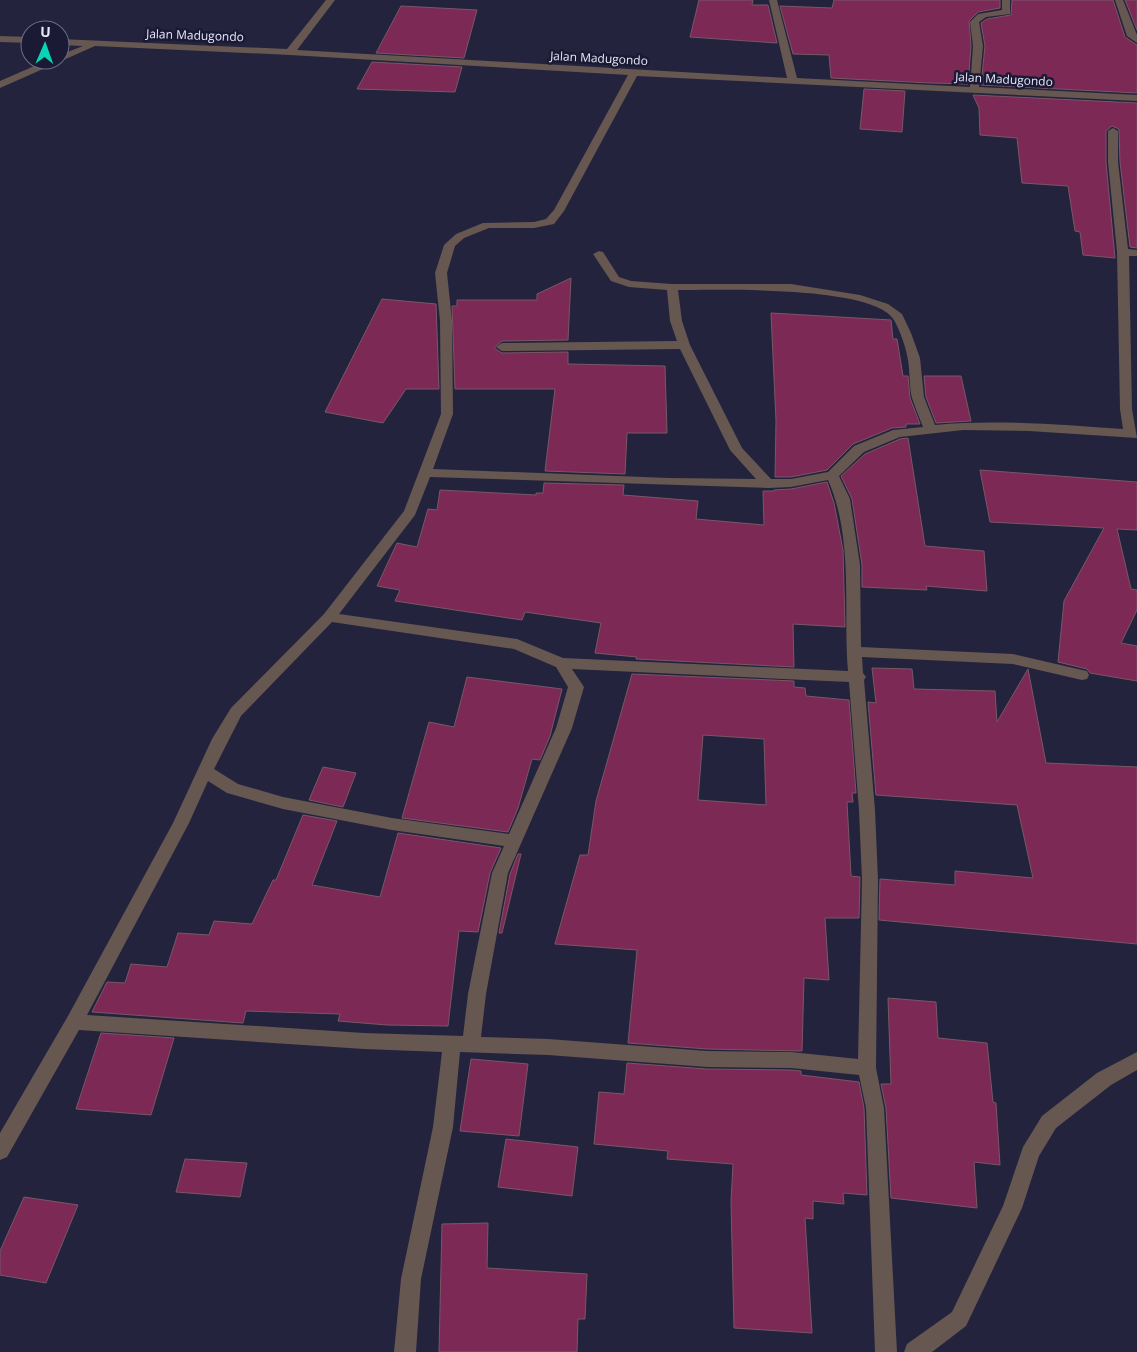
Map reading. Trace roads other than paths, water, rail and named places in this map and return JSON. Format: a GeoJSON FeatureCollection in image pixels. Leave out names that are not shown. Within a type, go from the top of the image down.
{"type":"FeatureCollection","features":[{"type":"Feature","properties":{"kind":"street"},"geometry":{"type":"LineString","coordinates":[[290,52],[332,0]]}},
{"type":"Feature","properties":{"kind":"street"},"geometry":{"type":"LineString","coordinates":[[774,0],[793,81]]}},
{"type":"Feature","properties":{"kind":"street"},"geometry":{"type":"LineString","coordinates":[[974,90],[978,46],[974,32],[974,22],[978,17],[986,14],[1007,12],[1006,0]]}},
{"type":"Feature","properties":{"kind":"street"},"geometry":{"type":"LineString","coordinates":[[1120,0],[1132,36],[1137,40]]}},
{"type":"Feature","properties":{"kind":"street"},"geometry":{"type":"LineString","coordinates":[[0,39],[20,40]]}},
{"type":"Feature","properties":{"kind":"street","name":"Jalan Madugondo"},"geometry":{"type":"LineString","coordinates":[[70,43],[290,52],[634,73],[1137,98]]}},
{"type":"Feature","properties":{"kind":"street"},"geometry":{"type":"LineString","coordinates":[[70,54],[96,44]]}},
{"type":"Feature","properties":{"kind":"street"},"geometry":{"type":"LineString","coordinates":[[0,85],[34,70]]}},
{"type":"Feature","properties":{"kind":"street"},"geometry":{"type":"LineString","coordinates":[[0,1151],[74,1022],[181,823],[205,771],[236,712],[328,618],[410,512],[447,414],[446,321],[441,273],[450,245],[460,236],[487,225],[534,225],[550,222],[559,211],[634,73]]}},
{"type":"Feature","properties":{"kind":"street"},"geometry":{"type":"LineString","coordinates":[[426,473],[769,484],[791,483],[832,475],[859,449],[898,433],[963,426],[1029,427],[1133,434],[1126,409],[1123,252],[1113,162],[1113,131]]}},
{"type":"Feature","properties":{"kind":"street"},"geometry":{"type":"LineString","coordinates":[[1123,252],[1137,253]]}},
{"type":"Feature","properties":{"kind":"street"},"geometry":{"type":"LineString","coordinates":[[600,254],[615,279],[629,284],[672,287],[791,287],[860,298],[884,306],[898,316],[906,333],[914,358],[918,397],[930,429]]}},
{"type":"Feature","properties":{"kind":"street"},"geometry":{"type":"LineString","coordinates":[[672,287],[676,321],[684,345],[736,450],[769,484]]}},
{"type":"Feature","properties":{"kind":"street"},"geometry":{"type":"LineString","coordinates":[[502,347],[684,345]]}},
{"type":"Feature","properties":{"kind":"street"},"geometry":{"type":"LineString","coordinates":[[832,475],[843,499],[853,565],[854,652],[858,677],[857,692],[867,810],[870,880],[868,1068],[875,1108],[886,1352]]}},
{"type":"Feature","properties":{"kind":"street"},"geometry":{"type":"LineString","coordinates":[[328,618],[517,644],[561,663],[858,677]]}},
{"type":"Feature","properties":{"kind":"street"},"geometry":{"type":"LineString","coordinates":[[854,652],[1013,659],[1082,675]]}},
{"type":"Feature","properties":{"kind":"street"},"geometry":{"type":"LineString","coordinates":[[405,1352],[411,1279],[462,1044],[477,994],[500,873],[564,728],[576,687],[561,663]]}},
{"type":"Feature","properties":{"kind":"street"},"geometry":{"type":"LineString","coordinates":[[205,771],[233,789],[283,803],[392,824],[514,841]]}},
{"type":"Feature","properties":{"kind":"street"},"geometry":{"type":"LineString","coordinates":[[74,1022],[354,1041],[548,1047],[707,1059],[791,1060],[868,1068]]}},
{"type":"Feature","properties":{"kind":"street"},"geometry":{"type":"LineString","coordinates":[[915,1352],[959,1319],[1012,1208],[1030,1153],[1049,1122],[1104,1079],[1137,1060]]}}]}
